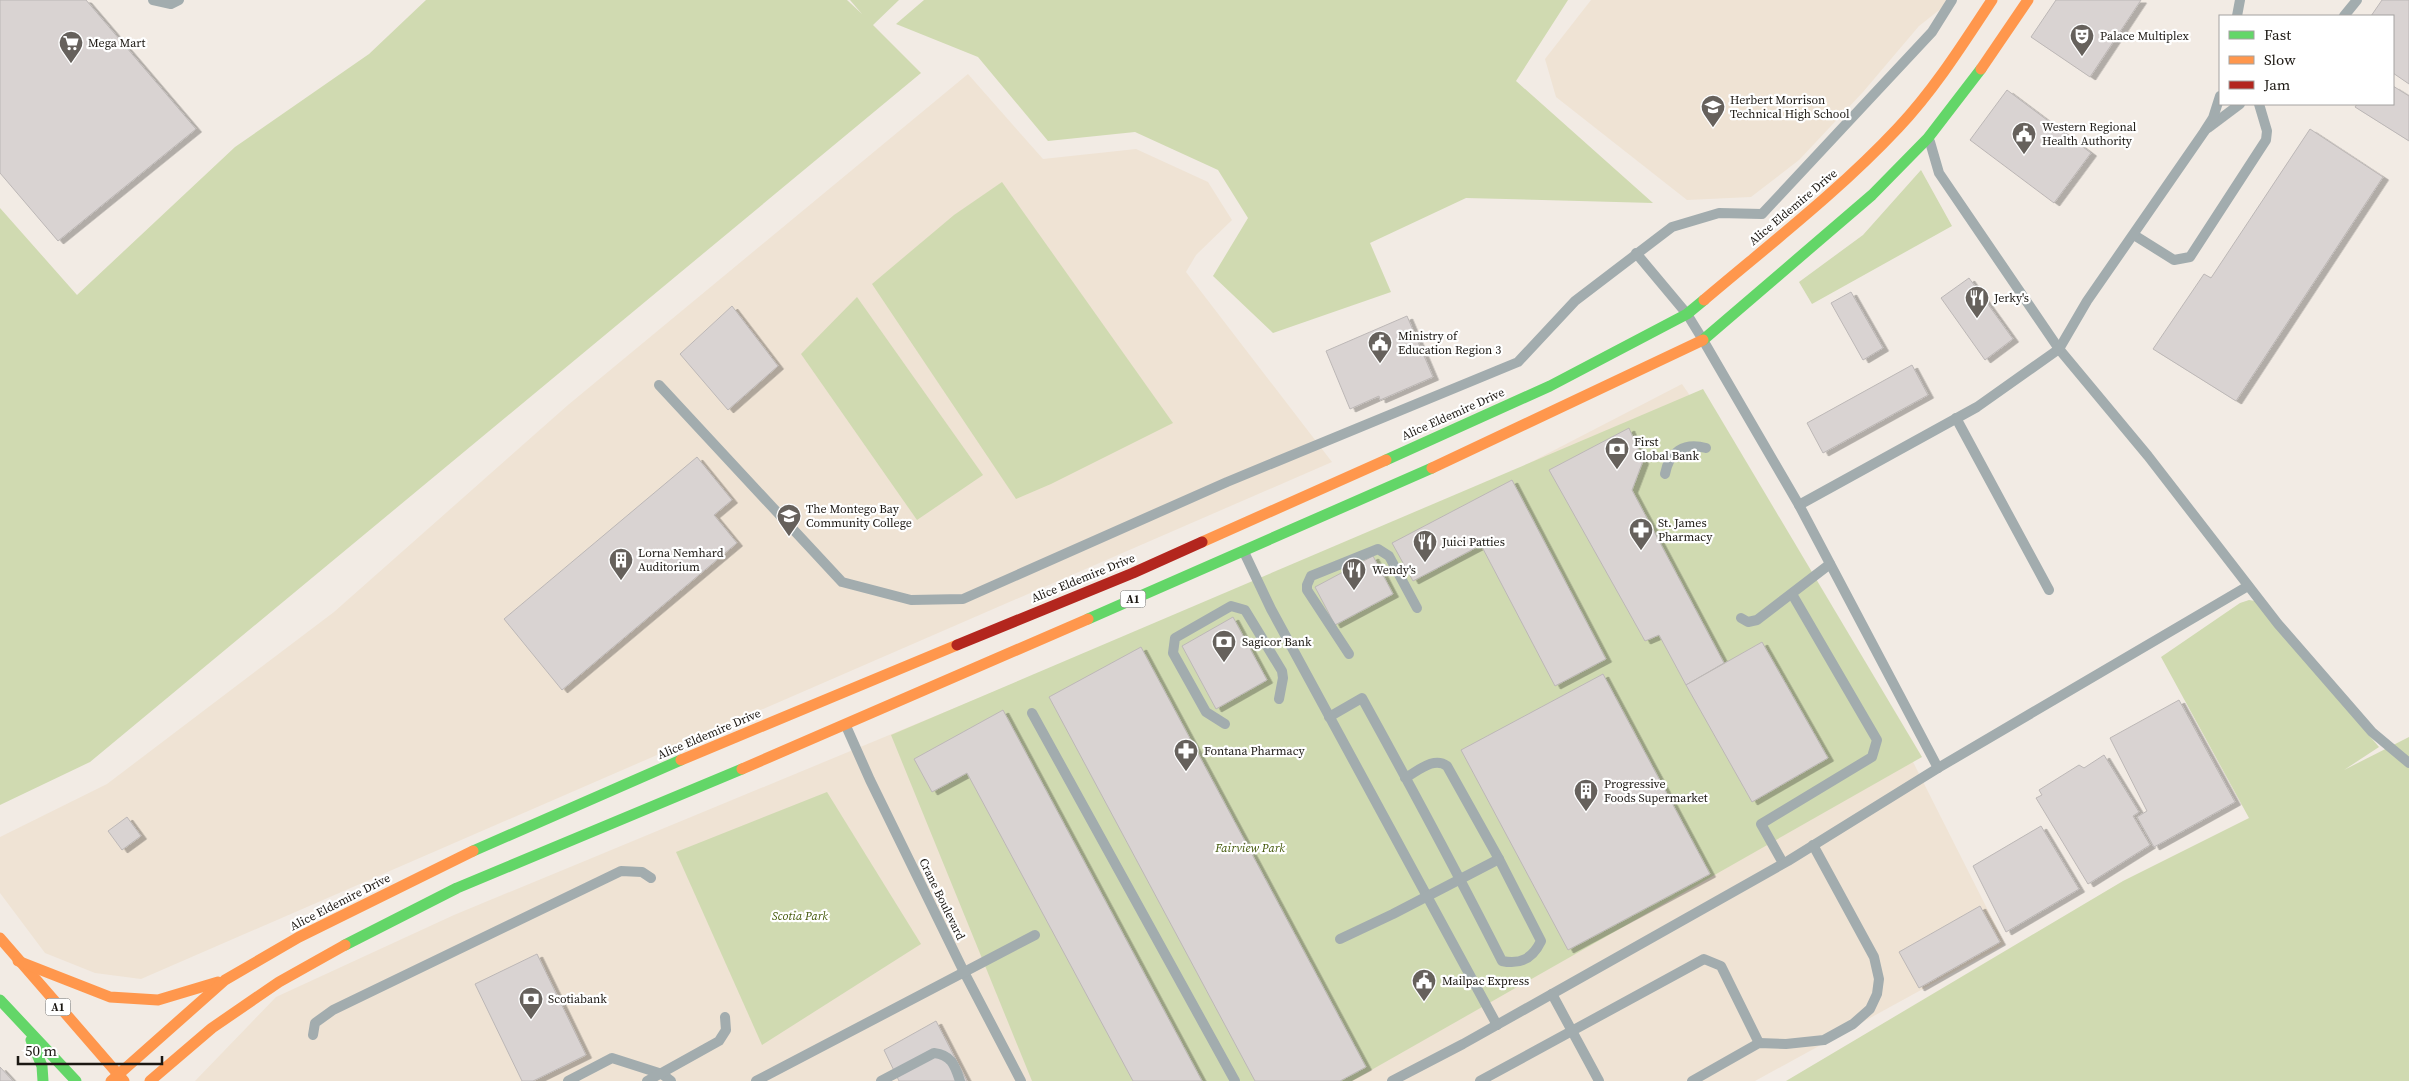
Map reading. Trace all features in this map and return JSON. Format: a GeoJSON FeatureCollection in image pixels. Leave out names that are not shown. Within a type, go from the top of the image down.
{"type":"FeatureCollection","features":[{"type":"Feature","properties":{"kind":"main road","name":"Alice Eldemire Drive"},"geometry":{"type":"LineString","coordinates":[[117,1079],[225,980],[299,937],[499,838],[826,698],[1142,569],[1550,386],[1687,314],[1850,177],[1892,134],[1944,72],[1992,0]]}},
{"type":"Feature","properties":{"kind":"main road","name":"A1"},"geometry":{"type":"LineString","coordinates":[[150,1081],[212,1028],[279,982],[380,926],[457,888],[846,725],[1473,450],[1703,340],[1872,195],[1928,138],[1990,58],[2028,0]]}},
{"type":"Feature","properties":{"kind":"main road","name":"A1"},"geometry":{"type":"LineString","coordinates":[[0,938],[117,1079]]}},
{"type":"Feature","properties":{"kind":"main road"},"geometry":{"type":"LineString","coordinates":[[18,961],[110,997],[158,1000],[225,980]]}},
{"type":"Feature","properties":{"kind":"main road"},"geometry":{"type":"LineString","coordinates":[[0,1000],[76,1081]]}},
{"type":"Feature","properties":{"kind":"main road"},"geometry":{"type":"LineString","coordinates":[[27,1029],[42,1066],[44,1081]]}},
{"type":"Feature","properties":{"kind":"lane"},"geometry":{"type":"LineString","coordinates":[[153,0],[171,4],[179,0]]}},
{"type":"Feature","properties":{"kind":"lane"},"geometry":{"type":"LineString","coordinates":[[659,385],[842,582],[911,600],[964,599],[1227,482],[1518,362],[1575,301],[1672,227],[1719,213],[1762,214],[1932,32],[1952,0]]}},
{"type":"Feature","properties":{"kind":"lane"},"geometry":{"type":"LineString","coordinates":[[2236,15],[2240,0]]}},
{"type":"Feature","properties":{"kind":"lane"},"geometry":{"type":"LineString","coordinates":[[2345,15],[2357,0]]}},
{"type":"Feature","properties":{"kind":"lane"},"geometry":{"type":"LineString","coordinates":[[1799,505],[1977,407],[2059,349],[2087,300],[2204,132],[2212,118],[2219,99]]}},
{"type":"Feature","properties":{"kind":"lane"},"geometry":{"type":"LineString","coordinates":[[2204,132],[2239,105]]}},
{"type":"Feature","properties":{"kind":"lane"},"geometry":{"type":"LineString","coordinates":[[2134,235],[2174,260],[2190,257],[2266,140],[2267,131],[2259,105]]}},
{"type":"Feature","properties":{"kind":"lane"},"geometry":{"type":"LineString","coordinates":[[1928,138],[1939,174],[2059,349],[2154,464],[2278,624],[2372,732],[2409,763]]}},
{"type":"Feature","properties":{"kind":"lane"},"geometry":{"type":"LineString","coordinates":[[1636,253],[1687,314],[1703,340],[1799,505],[1938,768]]}},
{"type":"Feature","properties":{"kind":"lane"},"geometry":{"type":"LineString","coordinates":[[1956,418],[2049,590]]}},
{"type":"Feature","properties":{"kind":"lane"},"geometry":{"type":"LineString","coordinates":[[1665,474],[1672,456],[1678,450],[1697,445],[1706,448]]}},
{"type":"Feature","properties":{"kind":"lane"},"geometry":{"type":"LineString","coordinates":[[1349,654],[1308,590],[1307,585],[1311,576],[1381,550],[1389,556],[1417,608]]}},
{"type":"Feature","properties":{"kind":"lane"},"geometry":{"type":"LineString","coordinates":[[1243,551],[1271,609],[1425,896],[1497,1025]]}},
{"type":"Feature","properties":{"kind":"lane"},"geometry":{"type":"LineString","coordinates":[[1741,618],[1748,622],[1757,620],[1830,564]]}},
{"type":"Feature","properties":{"kind":"lane"},"geometry":{"type":"LineString","coordinates":[[1392,1081],[1497,1025],[1783,863],[1938,768],[2248,586]]}},
{"type":"Feature","properties":{"kind":"lane"},"geometry":{"type":"LineString","coordinates":[[1783,863],[1761,824],[1872,757],[1877,740],[1792,594]]}},
{"type":"Feature","properties":{"kind":"lane"},"geometry":{"type":"LineString","coordinates":[[1225,724],[1206,712],[1173,653],[1173,645],[1175,638],[1231,606],[1245,610],[1282,671],[1280,699]]}},
{"type":"Feature","properties":{"kind":"lane"},"geometry":{"type":"LineString","coordinates":[[1329,717],[1362,698],[1460,878],[1502,961],[1521,962],[1530,957],[1541,941],[1499,859],[1447,766],[1441,762],[1433,762],[1406,778]]}},
{"type":"Feature","properties":{"kind":"lane"},"geometry":{"type":"LineString","coordinates":[[1032,712],[1235,1081]]}},
{"type":"Feature","properties":{"kind":"lane","name":"Crane Boulevard"},"geometry":{"type":"LineString","coordinates":[[846,725],[870,780],[964,972],[1021,1081]]}},
{"type":"Feature","properties":{"kind":"lane"},"geometry":{"type":"LineString","coordinates":[[1692,1081],[1760,1043],[1786,1044],[1824,1040],[1853,1024],[1870,1009],[1877,994],[1879,979],[1874,957],[1814,845]]}},
{"type":"Feature","properties":{"kind":"lane"},"geometry":{"type":"LineString","coordinates":[[1340,939],[1499,859]]}},
{"type":"Feature","properties":{"kind":"lane"},"geometry":{"type":"LineString","coordinates":[[313,1035],[315,1023],[333,1010],[622,871],[642,872],[651,878]]}},
{"type":"Feature","properties":{"kind":"lane"},"geometry":{"type":"LineString","coordinates":[[756,1081],[1036,935]]}},
{"type":"Feature","properties":{"kind":"lane"},"geometry":{"type":"LineString","coordinates":[[1480,1081],[1704,959],[1713,961],[1721,966],[1760,1043]]}},
{"type":"Feature","properties":{"kind":"lane"},"geometry":{"type":"LineString","coordinates":[[1552,994],[1598,1081]]}},
{"type":"Feature","properties":{"kind":"lane"},"geometry":{"type":"LineString","coordinates":[[647,1081],[719,1041],[726,1030],[725,1017]]}},
{"type":"Feature","properties":{"kind":"lane"},"geometry":{"type":"LineString","coordinates":[[881,1081],[934,1053],[941,1054],[952,1061],[960,1081]]}},
{"type":"Feature","properties":{"kind":"lane"},"geometry":{"type":"LineString","coordinates":[[568,1081],[612,1058],[662,1074],[671,1081]]}},
{"type":"Feature","properties":{"kind":"shaded area","name":"Herbert Morrison Technical High School"},"geometry":{"type":"Polygon","coordinates":[[[1591,0],[1952,0],[1919,26],[1863,92],[1799,160],[1751,197],[1687,200],[1556,97],[1545,59],[1591,0]]]}},
{"type":"Feature","properties":{"kind":"shaded area","name":"The Montego Bay Community College"},"geometry":{"type":"Polygon","coordinates":[[[968,74],[1043,159],[1136,149],[1208,182],[1232,220],[1196,255],[1186,272],[1332,462],[141,979],[95,973],[45,953],[0,893],[0,837],[107,784],[334,612],[568,405],[968,74]]]}},
{"type":"Feature","properties":{"kind":"shaded area"},"geometry":{"type":"Polygon","coordinates":[[[1682,384],[1776,522],[1859,655],[2005,944],[1755,1081],[195,1081],[276,997],[454,915],[1460,499],[1682,384]]]}},
{"type":"Feature","properties":{"kind":"green space"},"geometry":{"type":"Polygon","coordinates":[[[426,0],[847,0],[862,14],[850,0],[899,0],[873,25],[921,73],[90,762],[0,805],[0,208],[77,295],[235,147],[369,54],[426,0]]]}},
{"type":"Feature","properties":{"kind":"green space"},"geometry":{"type":"Polygon","coordinates":[[[924,0],[1568,0],[1516,81],[1653,203],[1466,198],[1370,243],[1391,292],[1273,333],[1213,276],[1248,218],[1218,170],[1135,132],[1048,141],[978,57],[896,24],[924,0]]]}},
{"type":"Feature","properties":{"kind":"green space"},"geometry":{"type":"Polygon","coordinates":[[[1921,170],[1952,226],[1812,304],[1799,282],[1863,235],[1921,170]]]}},
{"type":"Feature","properties":{"kind":"green space"},"geometry":{"type":"Polygon","coordinates":[[[1002,182],[1173,423],[1051,484],[1016,499],[872,284],[954,215],[1002,182]]]}},
{"type":"Feature","properties":{"kind":"green space"},"geometry":{"type":"Polygon","coordinates":[[[857,297],[983,475],[917,520],[801,354],[857,297]]]}},
{"type":"Feature","properties":{"kind":"green space","name":"Fairview Park"},"geometry":{"type":"Polygon","coordinates":[[[1703,389],[1922,757],[1352,1081],[1032,1081],[891,735],[1703,389]]]}},
{"type":"Feature","properties":{"kind":"green space"},"geometry":{"type":"Polygon","coordinates":[[[2249,600],[2255,601],[2379,747],[2344,770],[2409,737],[2409,1081],[1786,1081],[2123,881],[2249,818],[2161,657],[2240,603],[2249,600]]]}},
{"type":"Feature","properties":{"kind":"green space","name":"Scotia Park"},"geometry":{"type":"Polygon","coordinates":[[[827,792],[921,944],[762,1045],[676,852],[827,792]]]}},
{"type":"Feature","properties":{"kind":"building","name":"Mega Mart"},"geometry":{"type":"Polygon","coordinates":[[[0,0],[86,0],[196,129],[58,241],[0,173],[0,0]]]}},
{"type":"Feature","properties":{"kind":"building","name":"Palace Multiplex"},"geometry":{"type":"Polygon","coordinates":[[[2056,0],[2141,0],[2090,77],[2031,37],[2056,0]]]}},
{"type":"Feature","properties":{"kind":"building"},"geometry":{"type":"Polygon","coordinates":[[[2382,0],[2409,0],[2409,84],[2394,74],[2394,15],[2372,15],[2382,0]]]}},
{"type":"Feature","properties":{"kind":"building"},"geometry":{"type":"Polygon","coordinates":[[[2394,87],[2409,96],[2409,141],[2355,107],[2356,105],[2394,105],[2394,87]]]}},
{"type":"Feature","properties":{"kind":"building"},"geometry":{"type":"Polygon","coordinates":[[[2007,90],[2091,153],[2054,203],[1970,140],[2007,90]]]}},
{"type":"Feature","properties":{"kind":"building"},"geometry":{"type":"Polygon","coordinates":[[[2310,129],[2383,177],[2236,401],[2153,349],[2204,274],[2211,278],[2310,129]]]}},
{"type":"Feature","properties":{"kind":"building","name":"Jerky's"},"geometry":{"type":"Polygon","coordinates":[[[1969,278],[2013,339],[1985,360],[1941,298],[1969,278]]]}},
{"type":"Feature","properties":{"kind":"building"},"geometry":{"type":"Polygon","coordinates":[[[1851,292],[1883,348],[1863,360],[1831,303],[1851,292]]]}},
{"type":"Feature","properties":{"kind":"building"},"geometry":{"type":"Polygon","coordinates":[[[732,306],[778,366],[728,410],[680,354],[732,306]]]}},
{"type":"Feature","properties":{"kind":"building","name":"Ministry of Education Region 3"},"geometry":{"type":"Polygon","coordinates":[[[1407,316],[1433,377],[1380,400],[1379,396],[1350,409],[1326,351],[1407,316]]]}},
{"type":"Feature","properties":{"kind":"building"},"geometry":{"type":"Polygon","coordinates":[[[1912,365],[1928,395],[1823,453],[1807,423],[1912,365]]]}},
{"type":"Feature","properties":{"kind":"building"},"geometry":{"type":"Polygon","coordinates":[[[1629,428],[1643,461],[1632,490],[1724,663],[1686,685],[1659,635],[1645,641],[1549,470],[1629,428]]]}},
{"type":"Feature","properties":{"kind":"building","name":"Lorna Nemhard Auditorium"},"geometry":{"type":"Polygon","coordinates":[[[697,457],[732,500],[714,515],[737,543],[562,690],[504,619],[697,457]]]}},
{"type":"Feature","properties":{"kind":"building"},"geometry":{"type":"Polygon","coordinates":[[[1512,480],[1606,659],[1555,686],[1481,545],[1413,581],[1392,543],[1512,480]]]}},
{"type":"Feature","properties":{"kind":"building","name":"Wendy's"},"geometry":{"type":"Polygon","coordinates":[[[1373,556],[1393,594],[1335,625],[1315,587],[1373,556]]]}},
{"type":"Feature","properties":{"kind":"building","name":"Sagicor Bank"},"geometry":{"type":"Polygon","coordinates":[[[1233,617],[1267,680],[1216,709],[1182,646],[1233,617]]]}},
{"type":"Feature","properties":{"kind":"building"},"geometry":{"type":"Polygon","coordinates":[[[1762,642],[1828,758],[1752,802],[1686,685],[1762,642]]]}},
{"type":"Feature","properties":{"kind":"building","name":"Fontana Pharmacy"},"geometry":{"type":"Polygon","coordinates":[[[1141,647],[1366,1067],[1340,1081],[1255,1081],[1049,697],[1141,647]]]}},
{"type":"Feature","properties":{"kind":"building","name":"Progressive Foods Supermarket"},"geometry":{"type":"Polygon","coordinates":[[[1603,674],[1710,874],[1568,950],[1461,750],[1603,674]]]}},
{"type":"Feature","properties":{"kind":"building"},"geometry":{"type":"Polygon","coordinates":[[[2179,700],[2235,802],[2154,847],[2137,817],[2147,811],[2110,738],[2179,700]]]}},
{"type":"Feature","properties":{"kind":"building"},"geometry":{"type":"Polygon","coordinates":[[[1003,710],[1202,1081],[1133,1081],[967,773],[932,792],[914,759],[1003,710]]]}},
{"type":"Feature","properties":{"kind":"building"},"geometry":{"type":"Polygon","coordinates":[[[2104,755],[2139,812],[2133,816],[2150,845],[2088,884],[2036,798],[2042,795],[2039,790],[2079,765],[2084,768],[2104,755]]]}},
{"type":"Feature","properties":{"kind":"building"},"geometry":{"type":"Polygon","coordinates":[[[127,817],[141,836],[122,850],[108,831],[127,817]]]}},
{"type":"Feature","properties":{"kind":"building"},"geometry":{"type":"Polygon","coordinates":[[[2041,826],[2079,889],[2006,932],[1973,866],[2041,826]]]}},
{"type":"Feature","properties":{"kind":"building"},"geometry":{"type":"Polygon","coordinates":[[[1980,906],[2000,942],[1919,988],[1899,952],[1980,906]]]}},
{"type":"Feature","properties":{"kind":"building","name":"Scotiabank"},"geometry":{"type":"Polygon","coordinates":[[[537,954],[586,1055],[533,1081],[522,1081],[475,984],[537,954]]]}},
{"type":"Feature","properties":{"kind":"building"},"geometry":{"type":"Polygon","coordinates":[[[936,1021],[967,1081],[899,1081],[884,1050],[936,1021]]]}},
{"type":"Feature","properties":{"kind":"building"},"geometry":{"type":"Polygon","coordinates":[[[0,1067],[13,1081],[0,1081],[0,1067]]]}},
{"type":"Feature","properties":{"kind":"traffic: fast"},"geometry":{"type":"LineString","coordinates":[[1703,340],[1872,195],[1928,138],[1981,69]]}},
{"type":"Feature","properties":{"kind":"traffic: fast"},"geometry":{"type":"LineString","coordinates":[[1386,460],[1550,386],[1687,314],[1704,300]]}},
{"type":"Feature","properties":{"kind":"traffic: fast"},"geometry":{"type":"LineString","coordinates":[[1088,619],[1432,468]]}},
{"type":"Feature","properties":{"kind":"traffic: fast"},"geometry":{"type":"LineString","coordinates":[[473,851],[681,760]]}},
{"type":"Feature","properties":{"kind":"traffic: fast"},"geometry":{"type":"LineString","coordinates":[[345,945],[457,888],[742,769]]}},
{"type":"Feature","properties":{"kind":"traffic: fast"},"geometry":{"type":"LineString","coordinates":[[0,1000],[76,1081]]}},
{"type":"Feature","properties":{"kind":"traffic: fast"},"geometry":{"type":"LineString","coordinates":[[31,1040],[42,1066],[43,1081]]}},
{"type":"Feature","properties":{"kind":"traffic: slow"},"geometry":{"type":"LineString","coordinates":[[1704,300],[1852,174],[1898,128],[1936,82],[1992,0]]}},
{"type":"Feature","properties":{"kind":"traffic: slow"},"geometry":{"type":"LineString","coordinates":[[1981,69],[2028,0]]}},
{"type":"Feature","properties":{"kind":"traffic: slow"},"geometry":{"type":"LineString","coordinates":[[1432,468],[1703,340]]}},
{"type":"Feature","properties":{"kind":"traffic: slow"},"geometry":{"type":"LineString","coordinates":[[1202,542],[1386,460]]}},
{"type":"Feature","properties":{"kind":"traffic: slow"},"geometry":{"type":"LineString","coordinates":[[742,769],[1088,619]]}},
{"type":"Feature","properties":{"kind":"traffic: slow"},"geometry":{"type":"LineString","coordinates":[[681,760],[957,645]]}},
{"type":"Feature","properties":{"kind":"traffic: slow"},"geometry":{"type":"LineString","coordinates":[[111,1081],[225,980],[299,937],[473,851]]}},
{"type":"Feature","properties":{"kind":"traffic: slow"},"geometry":{"type":"LineString","coordinates":[[0,938],[124,1081]]}},
{"type":"Feature","properties":{"kind":"traffic: slow"},"geometry":{"type":"LineString","coordinates":[[150,1081],[212,1028],[279,982],[345,945]]}},
{"type":"Feature","properties":{"kind":"traffic: slow"},"geometry":{"type":"LineString","coordinates":[[18,961],[110,997],[158,1000],[218,982]]}},
{"type":"Feature","properties":{"kind":"traffic: jam"},"geometry":{"type":"LineString","coordinates":[[957,645],[1133,573],[1202,542]]}},
{"type":"Feature","properties":{"kind":"place","name":"Palace Multiplex"},"geometry":{"type":"Point","coordinates":[2082,57]}},
{"type":"Feature","properties":{"kind":"place","name":"Mega Mart"},"geometry":{"type":"Point","coordinates":[71,64]}},
{"type":"Feature","properties":{"kind":"place","name":"Herbert Morrison Technical High School"},"geometry":{"type":"Point","coordinates":[1713,128]}},
{"type":"Feature","properties":{"kind":"place","name":"Western Regional Health Authority"},"geometry":{"type":"Point","coordinates":[2024,155]}},
{"type":"Feature","properties":{"kind":"place","name":"Jerky's"},"geometry":{"type":"Point","coordinates":[1977,319]}},
{"type":"Feature","properties":{"kind":"place","name":"Ministry of Education Region 3"},"geometry":{"type":"Point","coordinates":[1380,364]}},
{"type":"Feature","properties":{"kind":"place","name":"First Global Bank"},"geometry":{"type":"Point","coordinates":[1617,470]}},
{"type":"Feature","properties":{"kind":"place","name":"The Montego Bay Community College"},"geometry":{"type":"Point","coordinates":[789,537]}},
{"type":"Feature","properties":{"kind":"place","name":"St. James Pharmacy"},"geometry":{"type":"Point","coordinates":[1641,551]}},
{"type":"Feature","properties":{"kind":"place","name":"Juici Patties"},"geometry":{"type":"Point","coordinates":[1425,563]}},
{"type":"Feature","properties":{"kind":"place","name":"Lorna Nemhard Auditorium"},"geometry":{"type":"Point","coordinates":[621,581]}},
{"type":"Feature","properties":{"kind":"place","name":"Wendy's"},"geometry":{"type":"Point","coordinates":[1354,591]}},
{"type":"Feature","properties":{"kind":"place","name":"Sagicor Bank"},"geometry":{"type":"Point","coordinates":[1224,663]}},
{"type":"Feature","properties":{"kind":"place","name":"Fontana Pharmacy"},"geometry":{"type":"Point","coordinates":[1186,772]}},
{"type":"Feature","properties":{"kind":"place","name":"Progressive Foods Supermarket"},"geometry":{"type":"Point","coordinates":[1586,812]}},
{"type":"Feature","properties":{"kind":"place","name":"Mailpac Express"},"geometry":{"type":"Point","coordinates":[1424,1002]}},
{"type":"Feature","properties":{"kind":"place","name":"Scotiabank"},"geometry":{"type":"Point","coordinates":[531,1020]}}]}
